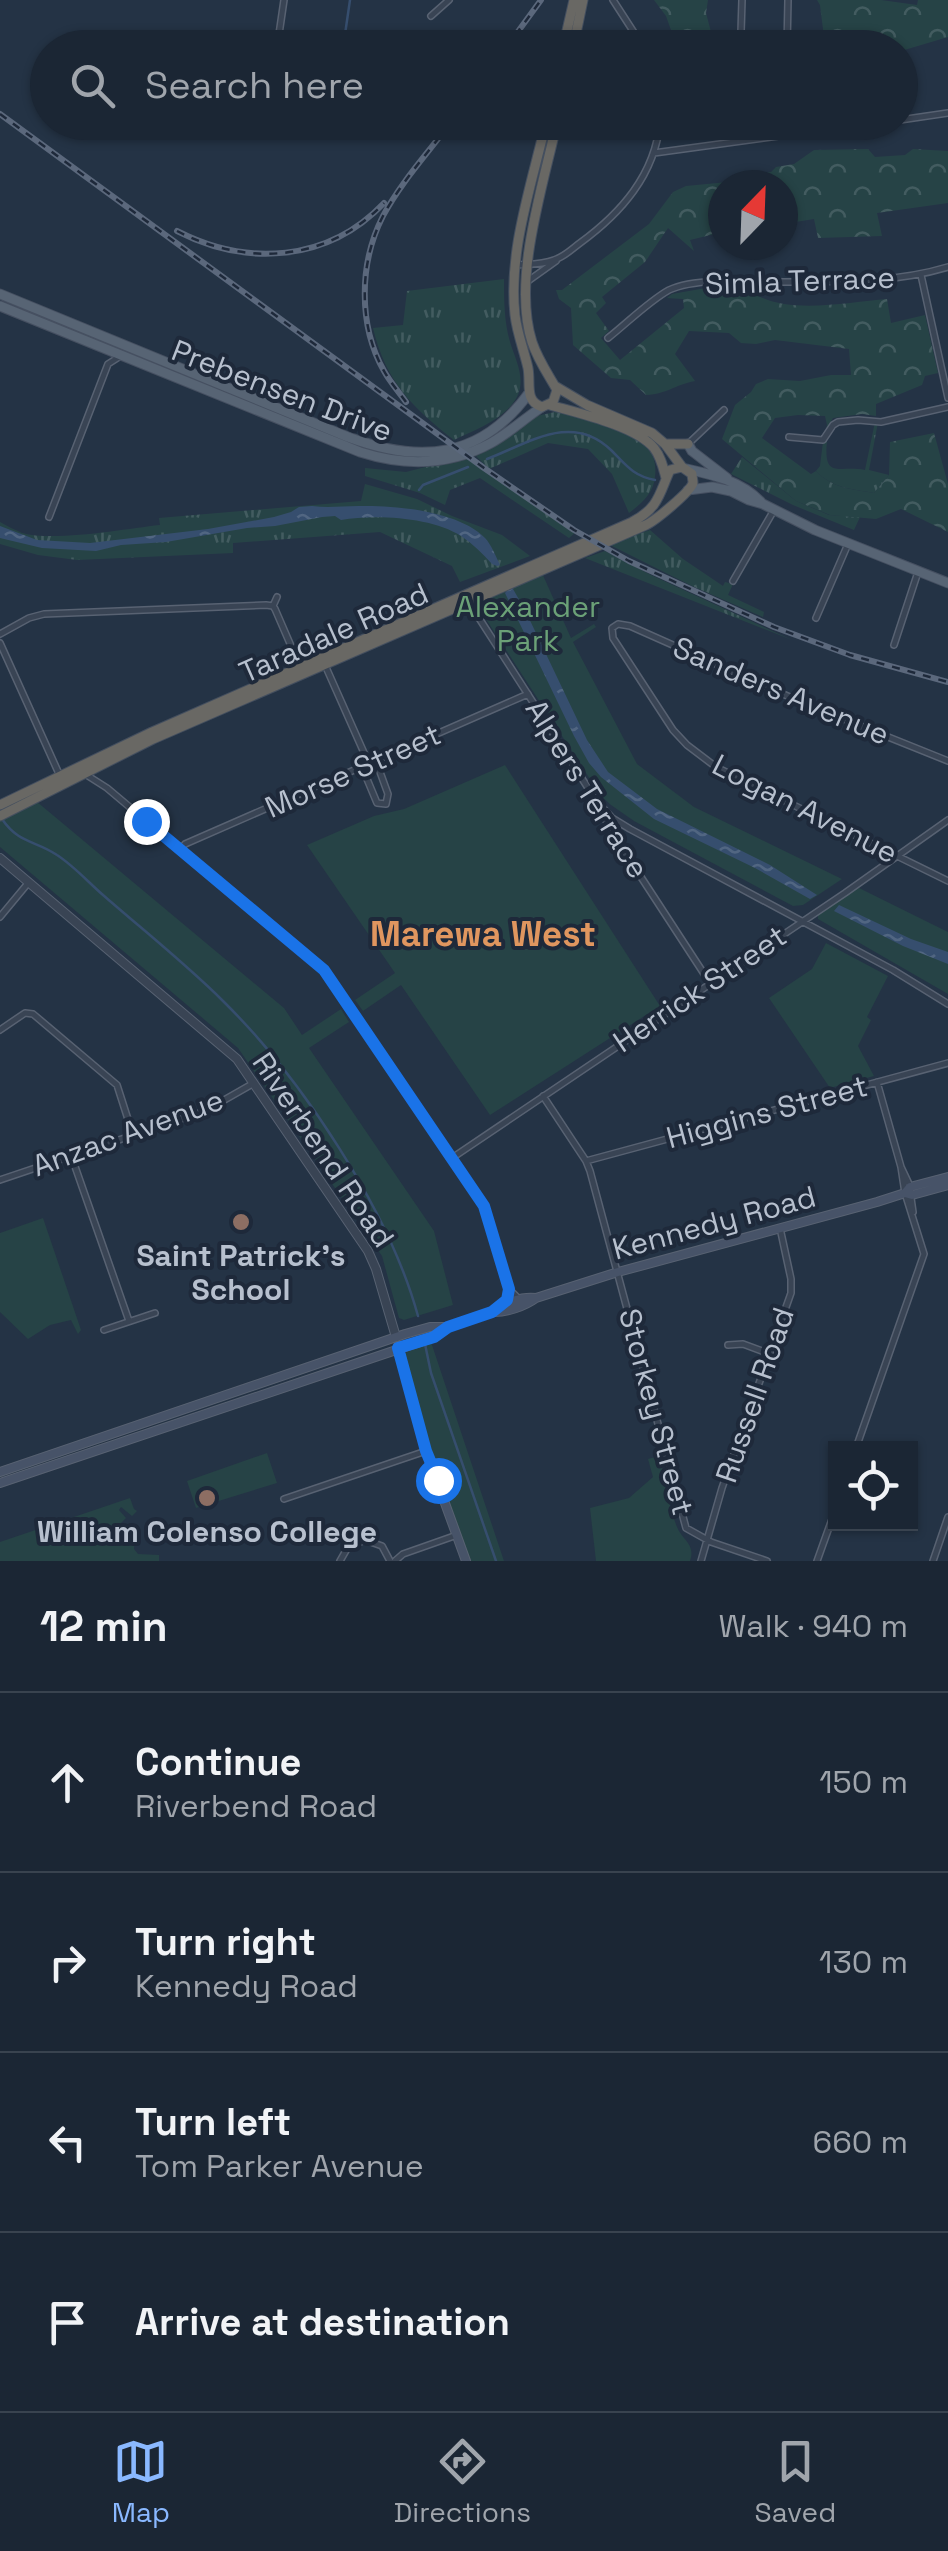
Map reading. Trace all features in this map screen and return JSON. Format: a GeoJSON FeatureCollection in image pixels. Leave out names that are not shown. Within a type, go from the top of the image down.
{"type":"FeatureCollection","features":[{"type":"Feature","properties":{"kind":"highway"},"geometry":{"type":"LineString","coordinates":[[567,30],[574,0]]}},
{"type":"Feature","properties":{"kind":"highway"},"geometry":{"type":"LineString","coordinates":[[577,30],[583,0]]}},
{"type":"Feature","properties":{"kind":"highway"},"geometry":{"type":"LineString","coordinates":[[530,389],[538,380],[552,383],[598,410],[644,428],[665,444],[692,474],[693,481],[686,492],[673,492],[666,481],[662,460],[644,438],[584,413],[532,401],[515,318],[515,265],[542,140]]}},
{"type":"Feature","properties":{"kind":"highway"},"geometry":{"type":"LineString","coordinates":[[546,406],[556,398],[529,332],[526,284],[552,140]]}},
{"type":"Feature","properties":{"kind":"highway"},"geometry":{"type":"LineString","coordinates":[[665,444],[688,444]]}},
{"type":"Feature","properties":{"kind":"highway"},"geometry":{"type":"LineString","coordinates":[[666,481],[674,468],[685,468]]}},
{"type":"Feature","properties":{"kind":"highway","name":"Taradale Road"},"geometry":{"type":"LineString","coordinates":[[61,780],[640,518],[656,504],[666,481]]}},
{"type":"Feature","properties":{"kind":"highway","name":"Taradale Road"},"geometry":{"type":"LineString","coordinates":[[467,598],[646,526],[686,492]]}},
{"type":"Feature","properties":{"kind":"highway","name":"Taradale Road"},"geometry":{"type":"LineString","coordinates":[[0,816],[8,805],[152,732],[302,670]]}},
{"type":"Feature","properties":{"kind":"main road","name":"Prebensen Drive"},"geometry":{"type":"LineString","coordinates":[[0,294],[348,436],[397,451],[442,451],[472,442],[510,418],[530,389]]}},
{"type":"Feature","properties":{"kind":"main road","name":"Prebensen Drive"},"geometry":{"type":"LineString","coordinates":[[0,306],[360,452],[397,461],[424,462],[466,454],[493,442],[546,406]]}},
{"type":"Feature","properties":{"kind":"main road"},"geometry":{"type":"LineString","coordinates":[[688,444],[763,504]]}},
{"type":"Feature","properties":{"kind":"main road"},"geometry":{"type":"LineString","coordinates":[[685,468],[729,480]]}},
{"type":"Feature","properties":{"kind":"main road"},"geometry":{"type":"LineString","coordinates":[[686,492],[718,487],[948,583]]}},
{"type":"Feature","properties":{"kind":"main road","name":"Kennedy Road"},"geometry":{"type":"LineString","coordinates":[[235,1398],[396,1337],[448,1327],[521,1299],[536,1298],[948,1181]]}},
{"type":"Feature","properties":{"kind":"main road","name":"Kennedy Road"},"geometry":{"type":"LineString","coordinates":[[492,1312],[500,1313],[536,1298]]}},
{"type":"Feature","properties":{"kind":"main road","name":"Kennedy Road"},"geometry":{"type":"LineString","coordinates":[[0,1483],[43,1463],[235,1398],[434,1337],[448,1327]]}},
{"type":"Feature","properties":{"kind":"main road","name":"Riverbend Road"},"geometry":{"type":"LineString","coordinates":[[396,1337],[426,1451],[466,1561]]}},
{"type":"Feature","properties":{"kind":"main road","name":"Kennedy Road"},"geometry":{"type":"LineString","coordinates":[[0,1472],[43,1463]]}},
{"type":"Feature","properties":{"kind":"street"},"geometry":{"type":"LineString","coordinates":[[280,30],[284,0]]}},
{"type":"Feature","properties":{"kind":"street"},"geometry":{"type":"LineString","coordinates":[[430,16],[448,0]]}},
{"type":"Feature","properties":{"kind":"street"},"geometry":{"type":"LineString","coordinates":[[613,0],[632,30]]}},
{"type":"Feature","properties":{"kind":"street"},"geometry":{"type":"LineString","coordinates":[[741,30],[742,0]]}},
{"type":"Feature","properties":{"kind":"street"},"geometry":{"type":"LineString","coordinates":[[787,30],[788,0]]}},
{"type":"Feature","properties":{"kind":"street"},"geometry":{"type":"LineString","coordinates":[[918,117],[948,113]]}},
{"type":"Feature","properties":{"kind":"street"},"geometry":{"type":"LineString","coordinates":[[526,284],[617,212],[640,183],[657,140]]}},
{"type":"Feature","properties":{"kind":"street"},"geometry":{"type":"LineString","coordinates":[[654,153],[755,140]]}},
{"type":"Feature","properties":{"kind":"street"},"geometry":{"type":"LineString","coordinates":[[515,265],[558,259]]}},
{"type":"Feature","properties":{"kind":"street","name":"Simla Terrace"},"geometry":{"type":"LineString","coordinates":[[608,338],[667,292],[680,287],[725,281],[921,276],[948,267]]}},
{"type":"Feature","properties":{"kind":"street"},"geometry":{"type":"LineString","coordinates":[[921,276],[948,398]]}},
{"type":"Feature","properties":{"kind":"street"},"geometry":{"type":"LineString","coordinates":[[101,347],[108,364]]}},
{"type":"Feature","properties":{"kind":"street"},"geometry":{"type":"LineString","coordinates":[[49,517],[108,364],[121,355]]}},
{"type":"Feature","properties":{"kind":"street"},"geometry":{"type":"LineString","coordinates":[[790,437],[823,440],[838,422],[880,422],[948,407]]}},
{"type":"Feature","properties":{"kind":"street"},"geometry":{"type":"LineString","coordinates":[[688,444],[724,410]]}},
{"type":"Feature","properties":{"kind":"street"},"geometry":{"type":"LineString","coordinates":[[733,581],[774,510]]}},
{"type":"Feature","properties":{"kind":"street"},"geometry":{"type":"LineString","coordinates":[[816,618],[848,544]]}},
{"type":"Feature","properties":{"kind":"street"},"geometry":{"type":"LineString","coordinates":[[894,644],[918,572]]}},
{"type":"Feature","properties":{"kind":"street"},"geometry":{"type":"LineString","coordinates":[[277,597],[273,606],[302,670]]}},
{"type":"Feature","properties":{"kind":"street","name":"Alpers Terrace"},"geometry":{"type":"LineString","coordinates":[[467,598],[710,982]]}},
{"type":"Feature","properties":{"kind":"street"},"geometry":{"type":"LineString","coordinates":[[0,634],[44,614],[273,606]]}},
{"type":"Feature","properties":{"kind":"street","name":"Sanders Avenue"},"geometry":{"type":"LineString","coordinates":[[615,625],[630,626],[801,702],[948,761]]}},
{"type":"Feature","properties":{"kind":"street","name":"Logan Avenue"},"geometry":{"type":"LineString","coordinates":[[615,625],[613,638],[687,745],[722,771],[948,881]]}},
{"type":"Feature","properties":{"kind":"street"},"geometry":{"type":"LineString","coordinates":[[0,644],[61,780]]}},
{"type":"Feature","properties":{"kind":"street"},"geometry":{"type":"LineString","coordinates":[[324,660],[369,764],[388,794],[386,804],[376,803],[369,764]]}},
{"type":"Feature","properties":{"kind":"street","name":"Morse Street"},"geometry":{"type":"LineString","coordinates":[[180,850],[186,844],[528,694]]}},
{"type":"Feature","properties":{"kind":"street"},"geometry":{"type":"LineString","coordinates":[[103,763],[103,785]]}},
{"type":"Feature","properties":{"kind":"street"},"geometry":{"type":"LineString","coordinates":[[82,773],[103,785],[324,970],[484,1206],[509,1289],[502,1305]]}},
{"type":"Feature","properties":{"kind":"street"},"geometry":{"type":"LineString","coordinates":[[598,802],[612,818],[630,829],[893,970],[948,1004]]}},
{"type":"Feature","properties":{"kind":"street","name":"Herrick Street"},"geometry":{"type":"LineString","coordinates":[[452,1158],[948,820]]}},
{"type":"Feature","properties":{"kind":"street"},"geometry":{"type":"LineString","coordinates":[[624,849],[623,841],[630,829]]}},
{"type":"Feature","properties":{"kind":"street","name":"Riverbend Road"},"geometry":{"type":"LineString","coordinates":[[0,858],[230,1051],[368,1251],[396,1337]]}},
{"type":"Feature","properties":{"kind":"street"},"geometry":{"type":"LineString","coordinates":[[0,916],[29,882]]}},
{"type":"Feature","properties":{"kind":"street"},"geometry":{"type":"LineString","coordinates":[[0,1030],[30,1009],[116,1085],[132,1135]]}},
{"type":"Feature","properties":{"kind":"street","name":"Higgins Street"},"geometry":{"type":"LineString","coordinates":[[586,1162],[948,1063]]}},
{"type":"Feature","properties":{"kind":"street"},"geometry":{"type":"LineString","coordinates":[[858,1441],[924,1257],[877,1082]]}},
{"type":"Feature","properties":{"kind":"street","name":"Anzac Avenue"},"geometry":{"type":"LineString","coordinates":[[0,1180],[205,1111],[254,1083]]}},
{"type":"Feature","properties":{"kind":"street","name":"Storkey Street"},"geometry":{"type":"LineString","coordinates":[[543,1096],[586,1162],[683,1519],[689,1531],[708,1540]]}},
{"type":"Feature","properties":{"kind":"street"},"geometry":{"type":"LineString","coordinates":[[71,1155],[129,1321]]}},
{"type":"Feature","properties":{"kind":"street","name":"Russell Road"},"geometry":{"type":"LineString","coordinates":[[701,1561],[792,1285],[780,1228]]}},
{"type":"Feature","properties":{"kind":"street"},"geometry":{"type":"LineString","coordinates":[[509,1289],[521,1299]]}},
{"type":"Feature","properties":{"kind":"street"},"geometry":{"type":"LineString","coordinates":[[104,1330],[155,1313]]}},
{"type":"Feature","properties":{"kind":"street"},"geometry":{"type":"LineString","coordinates":[[728,1345],[743,1344],[770,1354]]}},
{"type":"Feature","properties":{"kind":"street"},"geometry":{"type":"LineString","coordinates":[[284,1498],[426,1451]]}},
{"type":"Feature","properties":{"kind":"street"},"geometry":{"type":"LineString","coordinates":[[933,1561],[948,1517]]}},
{"type":"Feature","properties":{"kind":"street"},"geometry":{"type":"LineString","coordinates":[[817,1561],[828,1530]]}},
{"type":"Feature","properties":{"kind":"street"},"geometry":{"type":"LineString","coordinates":[[340,1561],[348,1546],[359,1541],[371,1541],[393,1561],[457,1535]]}},
{"type":"Feature","properties":{"kind":"street"},"geometry":{"type":"LineString","coordinates":[[708,1540],[767,1561]]}},
{"type":"Feature","properties":{"kind":"street"},"geometry":{"type":"LineString","coordinates":[[386,1551],[403,1554]]}},
{"type":"Feature","properties":{"kind":"green space"},"geometry":{"type":"Polygon","coordinates":[[[654,0],[708,0],[706,13],[710,30],[671,30],[654,0]]]}},
{"type":"Feature","properties":{"kind":"green space"},"geometry":{"type":"Polygon","coordinates":[[[817,0],[881,0],[917,5],[918,0],[948,0],[948,37],[918,46],[918,30],[823,30],[817,0]]]}},
{"type":"Feature","properties":{"kind":"green space"},"geometry":{"type":"Polygon","coordinates":[[[868,149],[875,157],[905,155],[913,149],[948,151],[948,203],[877,213],[882,236],[818,238],[814,219],[798,222],[798,170],[773,170],[794,164],[814,150],[868,149]]]}},
{"type":"Feature","properties":{"kind":"green space"},"geometry":{"type":"Polygon","coordinates":[[[708,184],[708,236],[690,240],[694,251],[668,228],[645,262],[602,297],[606,303],[596,313],[609,331],[601,338],[620,360],[684,308],[683,299],[667,298],[672,294],[723,285],[745,286],[758,296],[792,305],[887,299],[891,323],[925,315],[938,373],[925,376],[922,385],[876,404],[876,416],[833,418],[826,430],[825,416],[775,418],[762,438],[811,474],[816,471],[835,484],[874,493],[889,475],[890,442],[934,433],[948,484],[948,532],[901,509],[876,519],[830,515],[796,501],[722,439],[735,405],[756,384],[768,379],[800,381],[851,375],[849,349],[775,340],[741,343],[729,333],[689,331],[675,354],[695,381],[646,395],[630,380],[611,378],[573,345],[571,308],[559,299],[556,290],[562,290],[649,224],[673,192],[708,184]]]}},
{"type":"Feature","properties":{"kind":"green space"},"geometry":{"type":"Polygon","coordinates":[[[504,279],[507,326],[520,388],[503,414],[454,440],[403,392],[385,364],[373,328],[403,325],[407,291],[504,279]]]}},
{"type":"Feature","properties":{"kind":"green space"},"geometry":{"type":"Polygon","coordinates":[[[559,411],[623,432],[651,453],[655,470],[652,488],[629,513],[612,474],[588,449],[548,443],[489,469],[476,456],[537,416],[559,411]]]}},
{"type":"Feature","properties":{"kind":"green space"},"geometry":{"type":"Polygon","coordinates":[[[875,422],[869,470],[889,475],[874,493],[836,484],[816,471],[823,442],[827,441],[830,466],[865,470],[875,422]]]}},
{"type":"Feature","properties":{"kind":"green space"},"geometry":{"type":"Polygon","coordinates":[[[464,457],[577,531],[569,538],[480,478],[450,490],[445,505],[365,476],[365,468],[406,472],[464,457]]]}},
{"type":"Feature","properties":{"kind":"green space"},"geometry":{"type":"Polygon","coordinates":[[[742,457],[796,501],[829,515],[860,517],[854,530],[731,474],[742,457]]]}},
{"type":"Feature","properties":{"kind":"green space"},"geometry":{"type":"Polygon","coordinates":[[[365,484],[417,499],[502,535],[530,556],[460,582],[452,566],[380,532],[233,543],[233,553],[77,560],[38,555],[0,544],[0,522],[36,535],[90,534],[160,525],[159,518],[361,501],[365,484]]]}},
{"type":"Feature","properties":{"kind":"green space"},"geometry":{"type":"Polygon","coordinates":[[[650,530],[723,586],[725,582],[733,584],[728,595],[764,612],[763,617],[608,544],[650,530]]]}},
{"type":"Feature","properties":{"kind":"green space"},"geometry":{"type":"Polygon","coordinates":[[[605,551],[651,575],[792,640],[585,558],[605,551]]]}},
{"type":"Feature","properties":{"kind":"green space","name":"Alexander Park"},"geometry":{"type":"Polygon","coordinates":[[[542,573],[571,638],[594,624],[596,627],[573,642],[637,764],[694,807],[842,879],[803,905],[793,906],[634,821],[601,796],[480,610],[482,601],[542,573]]]}},
{"type":"Feature","properties":{"kind":"green space"},"geometry":{"type":"Polygon","coordinates":[[[505,765],[660,1006],[490,1115],[401,985],[363,1011],[355,1000],[395,973],[307,845],[505,765]]]}},
{"type":"Feature","properties":{"kind":"green space"},"geometry":{"type":"Polygon","coordinates":[[[36,801],[284,1008],[302,1035],[341,1009],[349,1022],[309,1048],[434,1231],[453,1305],[404,1320],[399,1318],[382,1256],[238,1048],[0,847],[0,819],[36,801]]]}},
{"type":"Feature","properties":{"kind":"green space"},"geometry":{"type":"Polygon","coordinates":[[[857,887],[948,932],[948,994],[818,919],[818,915],[857,887]]]}},
{"type":"Feature","properties":{"kind":"green space"},"geometry":{"type":"Polygon","coordinates":[[[826,943],[888,976],[867,1017],[871,1020],[858,1046],[874,1076],[830,1088],[769,998],[812,969],[826,943]]]}},
{"type":"Feature","properties":{"kind":"green space"},"geometry":{"type":"Polygon","coordinates":[[[43,1218],[81,1330],[78,1334],[71,1320],[50,1325],[28,1339],[0,1312],[0,1233],[43,1218]]]}},
{"type":"Feature","properties":{"kind":"green space"},"geometry":{"type":"Polygon","coordinates":[[[431,1342],[504,1561],[468,1561],[429,1444],[405,1353],[431,1342]]]}},
{"type":"Feature","properties":{"kind":"green space"},"geometry":{"type":"Polygon","coordinates":[[[267,1453],[277,1483],[196,1508],[187,1481],[267,1453]]]}},
{"type":"Feature","properties":{"kind":"green space"},"geometry":{"type":"Polygon","coordinates":[[[659,1456],[674,1519],[691,1550],[690,1561],[596,1561],[590,1508],[629,1498],[653,1477],[648,1459],[659,1456]]]}},
{"type":"Feature","properties":{"kind":"green space"},"geometry":{"type":"Polygon","coordinates":[[[130,1498],[137,1511],[132,1516],[121,1507],[119,1510],[126,1518],[117,1527],[132,1529],[138,1554],[159,1555],[159,1561],[0,1561],[0,1542],[130,1498]]]}},
{"type":"Feature","properties":{"kind":"water"},"geometry":{"type":"Polygon","coordinates":[[[312,506],[390,507],[459,521],[485,538],[500,565],[492,564],[470,542],[449,530],[386,517],[322,517],[96,551],[42,548],[0,538],[0,526],[37,540],[90,543],[208,529],[312,506]]]}},
{"type":"Feature","properties":{"kind":"water"},"geometry":{"type":"Polygon","coordinates":[[[509,588],[525,610],[587,740],[608,772],[657,809],[770,865],[817,895],[810,899],[654,819],[601,777],[574,736],[505,593],[509,588]]]}},
{"type":"Feature","properties":{"kind":"water"},"geometry":{"type":"Polygon","coordinates":[[[839,905],[948,952],[948,964],[834,911],[839,905]]]}},
{"type":"Feature","properties":{"kind":"waterway"},"geometry":{"type":"LineString","coordinates":[[346,30],[350,0]]}},
{"type":"Feature","properties":{"kind":"waterway"},"geometry":{"type":"LineString","coordinates":[[487,459],[550,434],[581,433],[611,450],[635,473],[655,480]]}},
{"type":"Feature","properties":{"kind":"waterway"},"geometry":{"type":"LineString","coordinates":[[419,490],[468,467]]}},
{"type":"Feature","properties":{"kind":"waterway"},"geometry":{"type":"LineString","coordinates":[[2,819],[21,837],[69,864],[194,974],[253,1032],[311,1107],[364,1190],[386,1233],[418,1316]]}},
{"type":"Feature","properties":{"kind":"waterway"},"geometry":{"type":"LineString","coordinates":[[425,1344],[431,1373],[496,1561]]}},
{"type":"Feature","properties":{"kind":"railway"},"geometry":{"type":"LineString","coordinates":[[519,30],[541,0]]}},
{"type":"Feature","properties":{"kind":"railway"},"geometry":{"type":"LineString","coordinates":[[0,114],[30,136]]}},
{"type":"Feature","properties":{"kind":"railway"},"geometry":{"type":"LineString","coordinates":[[36,140],[574,530],[629,561],[774,627],[850,655],[948,682]]}},
{"type":"Feature","properties":{"kind":"railway"},"geometry":{"type":"LineString","coordinates":[[406,402],[384,371],[370,334],[366,274],[383,216],[437,140]]}},
{"type":"Feature","properties":{"kind":"railway"},"geometry":{"type":"LineString","coordinates":[[177,231],[231,250],[286,253],[338,237],[362,223],[384,203]]}},
{"type":"Feature","properties":{"kind":"place","name":"Saint Patrick's School"},"geometry":{"type":"Point","coordinates":[241,1222]}},
{"type":"Feature","properties":{"kind":"place","name":"William Colenso College"},"geometry":{"type":"Point","coordinates":[207,1498]}},
{"type":"Feature","properties":{"kind":"district","name":"Marewa West"},"geometry":{"type":"Point","coordinates":[483,934]}},
{"type":"Feature","properties":{"kind":"route"},"geometry":{"type":"LineString","coordinates":[[146,821],[324,970],[484,1206],[509,1289],[507,1300],[492,1312],[398,1348],[426,1451],[438,1480]]}}]}
